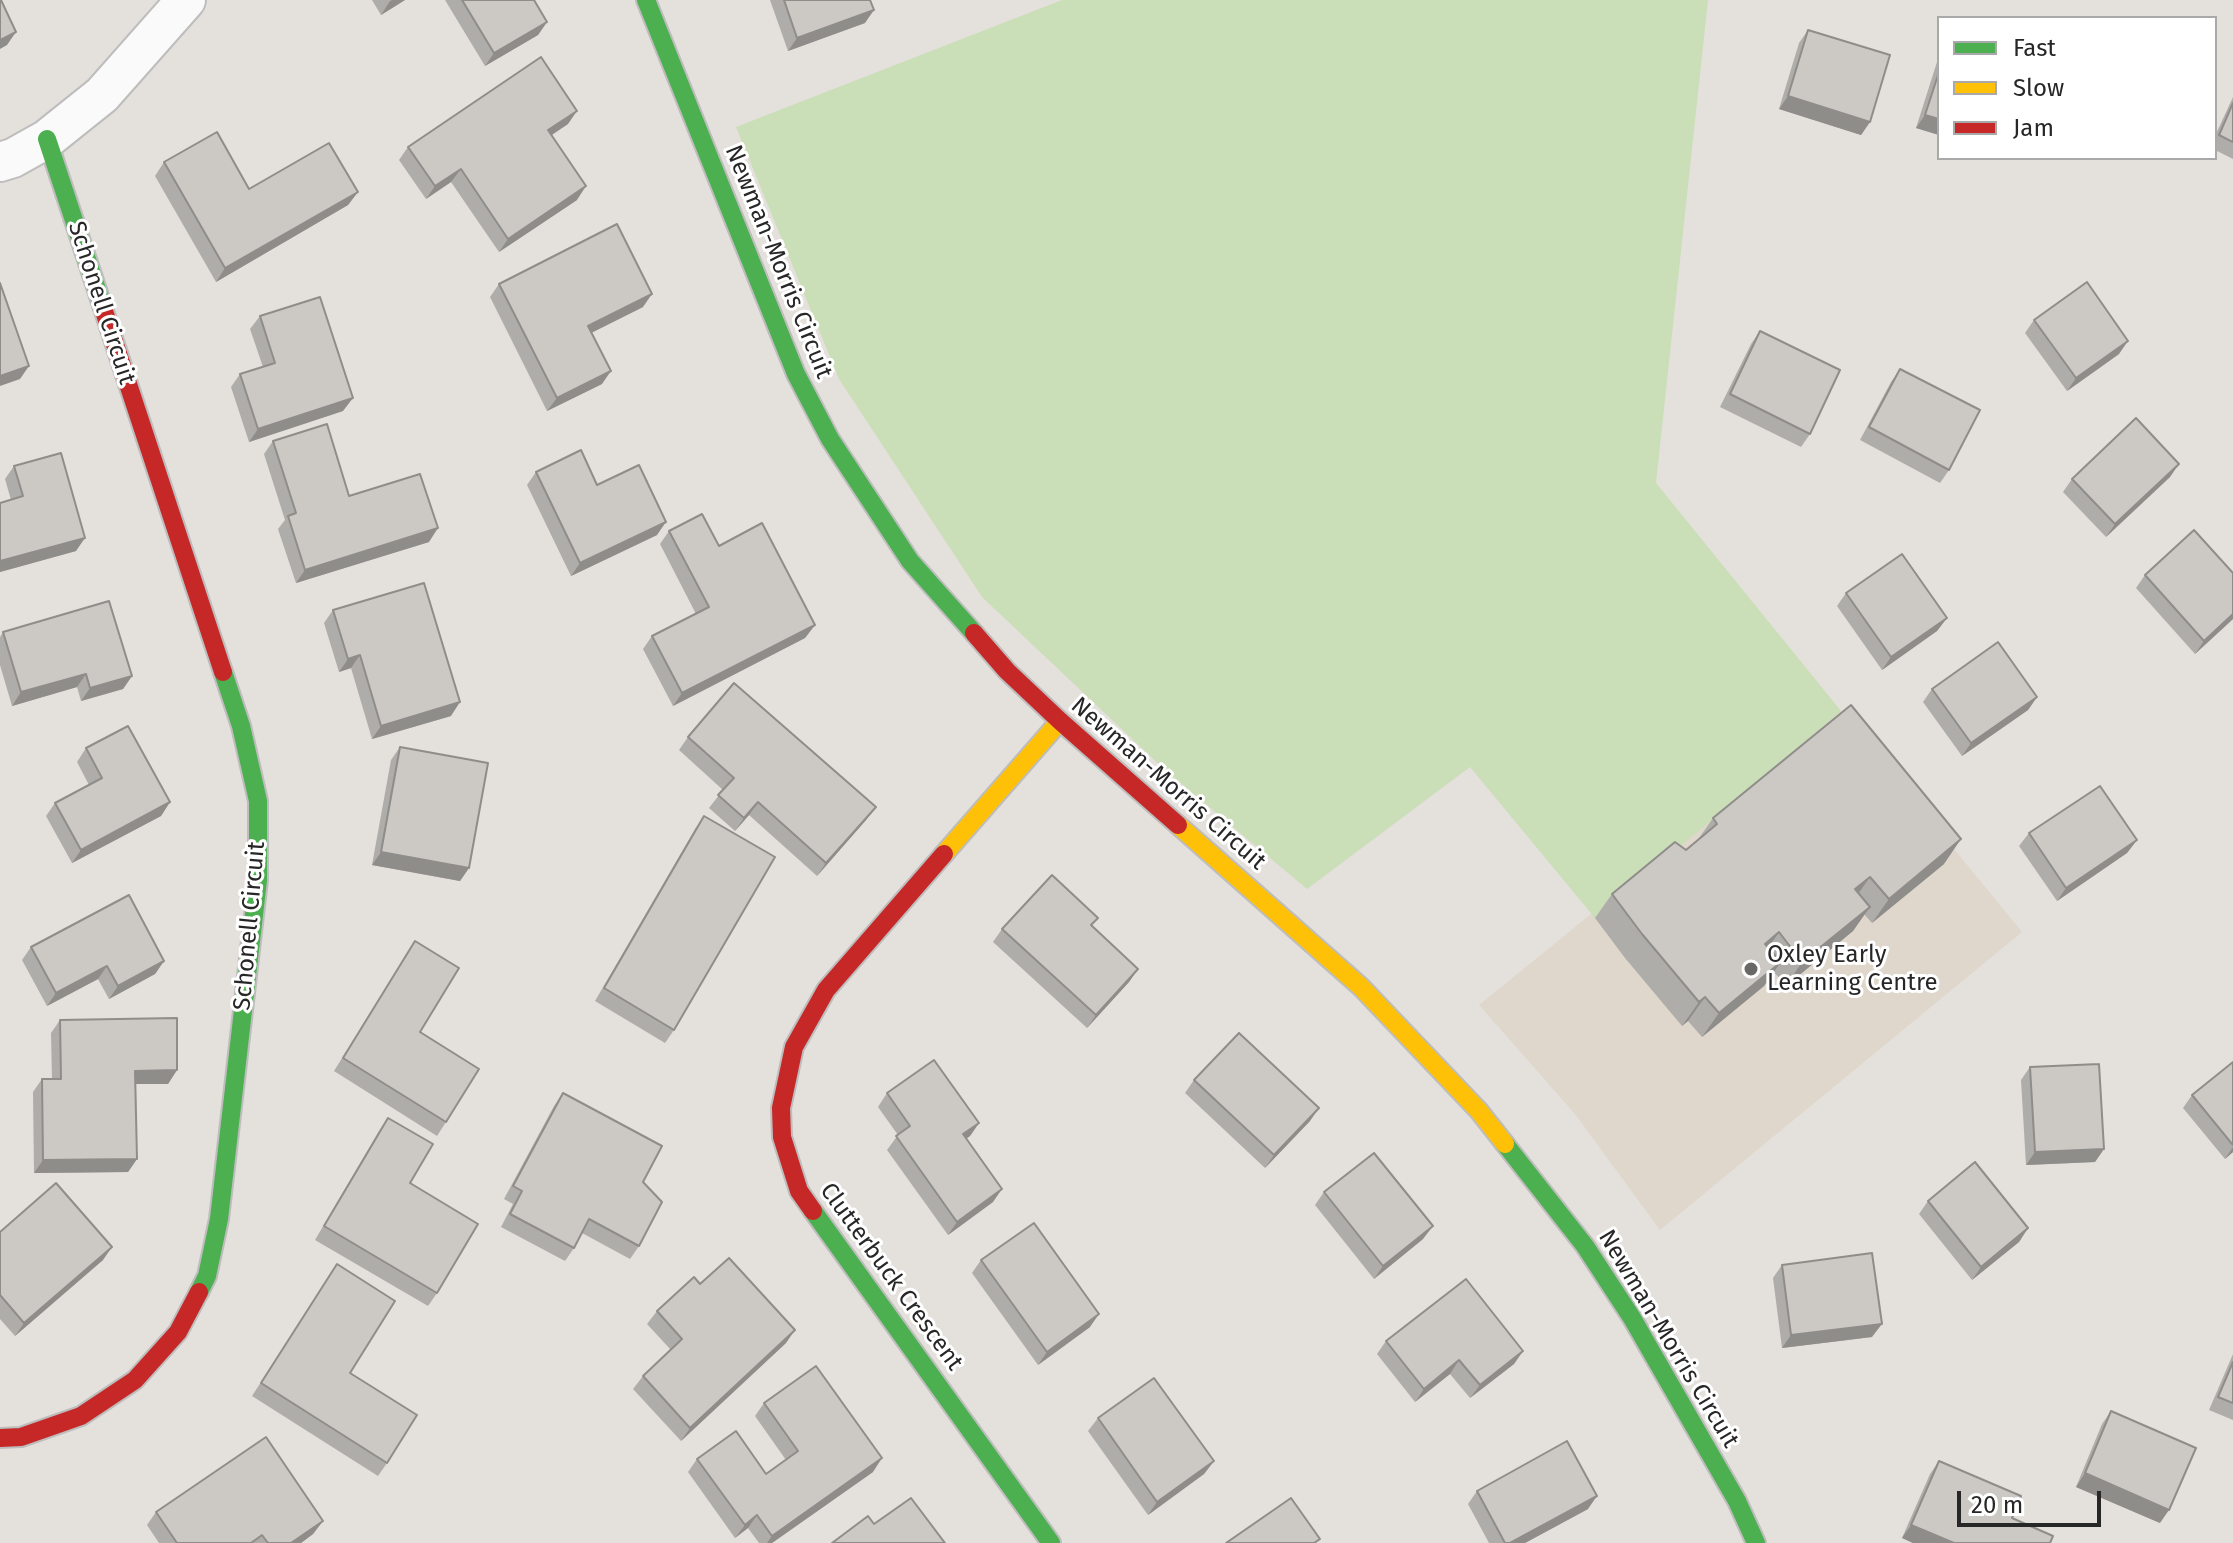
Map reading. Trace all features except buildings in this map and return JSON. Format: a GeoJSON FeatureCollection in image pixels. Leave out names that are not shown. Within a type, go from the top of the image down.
{"type":"FeatureCollection","features":[{"type":"Feature","properties":{"kind":"street"},"geometry":{"type":"LineString","coordinates":[[0,162],[47,139],[102,95],[186,0]]}},
{"type":"Feature","properties":{"kind":"street","name":"Newman-Morris Circuit"},"geometry":{"type":"LineString","coordinates":[[646,0],[796,374],[830,439],[910,561],[1007,671],[1361,987],[1479,1111],[1585,1246],[1632,1318],[1737,1501],[1756,1543]]}},
{"type":"Feature","properties":{"kind":"street","name":"Schonell Circuit"},"geometry":{"type":"LineString","coordinates":[[0,1438],[21,1437],[81,1416],[135,1380],[178,1332],[207,1276],[219,1219],[258,880],[258,801],[241,726],[47,139]]}},
{"type":"Feature","properties":{"kind":"street","name":"Clutterbuck Crescent"},"geometry":{"type":"LineString","coordinates":[[1051,1543],[799,1191],[782,1137],[781,1108],[794,1047],[826,990],[1060,721]]}},
{"type":"Feature","properties":{"kind":"shaded area","name":"Oxley Early Learning Centre"},"geometry":{"type":"Polygon","coordinates":[[[1841,711],[2022,932],[1660,1230],[1575,1114],[1479,1005],[1841,711]]]}},
{"type":"Feature","properties":{"kind":"green space"},"geometry":{"type":"Polygon","coordinates":[[[1062,0],[1708,0],[1656,483],[1841,711],[1595,918],[1470,767],[1307,889],[1165,770],[982,597],[839,379],[736,127],[1062,0]]]}},
{"type":"Feature","properties":{"kind":"traffic: fast"},"geometry":{"type":"LineString","coordinates":[[646,0],[796,374],[830,439],[910,561],[974,633]]}},
{"type":"Feature","properties":{"kind":"traffic: fast"},"geometry":{"type":"LineString","coordinates":[[47,139],[103,308]]}},
{"type":"Feature","properties":{"kind":"traffic: fast"},"geometry":{"type":"LineString","coordinates":[[199,1292],[207,1276],[219,1219],[258,880],[258,801],[241,726],[223,672]]}},
{"type":"Feature","properties":{"kind":"traffic: fast"},"geometry":{"type":"LineString","coordinates":[[1505,1144],[1585,1246],[1632,1318],[1737,1501],[1756,1543]]}},
{"type":"Feature","properties":{"kind":"traffic: fast"},"geometry":{"type":"LineString","coordinates":[[813,1211],[1051,1543]]}},
{"type":"Feature","properties":{"kind":"traffic: slow"},"geometry":{"type":"LineString","coordinates":[[944,854],[1060,721]]}},
{"type":"Feature","properties":{"kind":"traffic: slow"},"geometry":{"type":"LineString","coordinates":[[1178,825],[1361,987],[1479,1111],[1505,1144]]}},
{"type":"Feature","properties":{"kind":"traffic: jam"},"geometry":{"type":"LineString","coordinates":[[103,308],[223,672]]}},
{"type":"Feature","properties":{"kind":"traffic: jam"},"geometry":{"type":"LineString","coordinates":[[974,633],[1007,671],[1060,721],[1178,825]]}},
{"type":"Feature","properties":{"kind":"traffic: jam"},"geometry":{"type":"LineString","coordinates":[[813,1211],[799,1191],[782,1137],[781,1108],[794,1047],[826,990],[944,854]]}},
{"type":"Feature","properties":{"kind":"traffic: jam"},"geometry":{"type":"LineString","coordinates":[[0,1438],[21,1437],[81,1416],[135,1380],[178,1332],[199,1292]]}},
{"type":"Feature","properties":{"kind":"place","name":"Oxley Early Learning Centre"},"geometry":{"type":"Point","coordinates":[1751,969]}}]}
